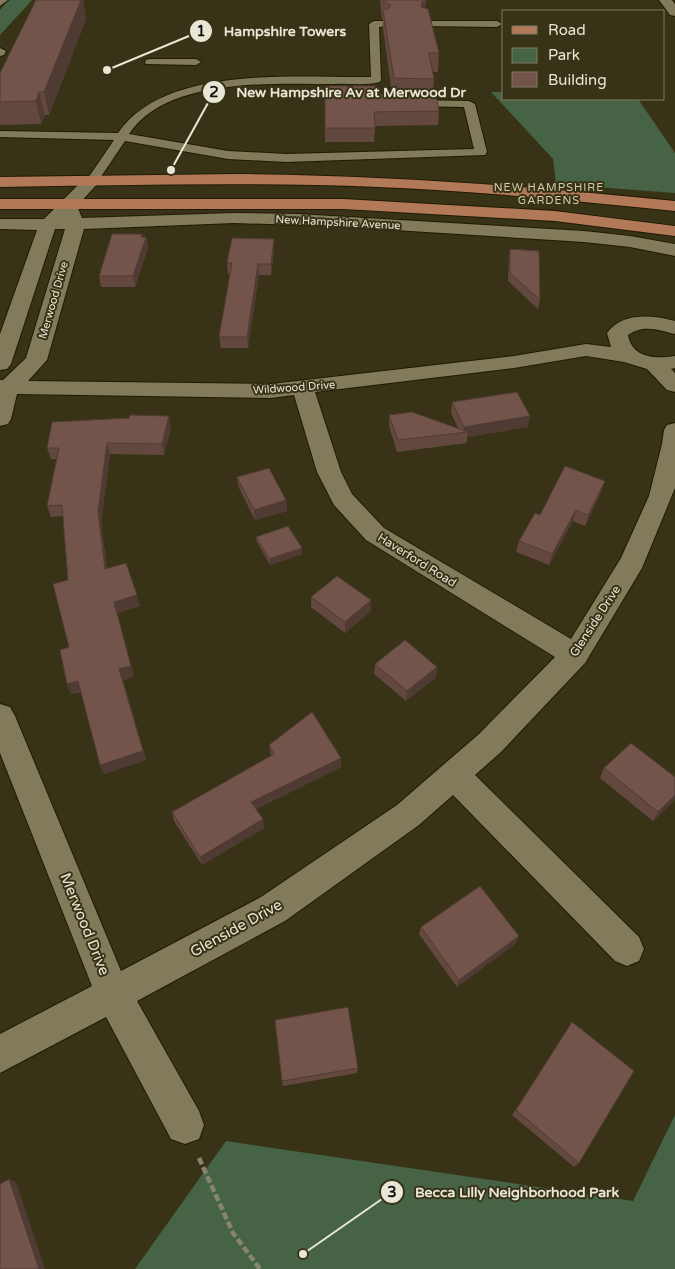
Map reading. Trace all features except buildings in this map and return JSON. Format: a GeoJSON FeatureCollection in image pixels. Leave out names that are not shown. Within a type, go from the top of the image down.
{"type":"FeatureCollection","features":[{"type":"Feature","properties":{"kind":"main road"},"geometry":{"type":"LineString","coordinates":[[0,182],[279,179],[379,182],[491,189],[675,206]]}},
{"type":"Feature","properties":{"kind":"main road","name":"New Hampshire Avenue"},"geometry":{"type":"LineString","coordinates":[[0,204],[343,204],[555,216],[675,230]]}},
{"type":"Feature","properties":{"kind":"street"},"geometry":{"type":"LineString","coordinates":[[665,0],[675,12]]}},
{"type":"Feature","properties":{"kind":"street"},"geometry":{"type":"LineString","coordinates":[[0,419],[4,388],[0,365],[48,225],[92,181]]}},
{"type":"Feature","properties":{"kind":"street"},"geometry":{"type":"LineString","coordinates":[[68,203],[76,224]]}},
{"type":"Feature","properties":{"kind":"street","name":"New Hampshire Avenue"},"geometry":{"type":"LineString","coordinates":[[0,224],[48,225],[236,218],[298,220],[543,234],[632,243],[675,250]]}},
{"type":"Feature","properties":{"kind":"street","name":"Merwood Drive"},"geometry":{"type":"LineString","coordinates":[[4,388],[36,360],[76,224]]}},
{"type":"Feature","properties":{"kind":"street","name":"Wildwood Drive"},"geometry":{"type":"LineString","coordinates":[[586,350],[623,328],[640,322],[671,323]]}},
{"type":"Feature","properties":{"kind":"street"},"geometry":{"type":"LineString","coordinates":[[617,333],[617,341],[621,349],[628,356]]}},
{"type":"Feature","properties":{"kind":"street","name":"Wildwood Drive"},"geometry":{"type":"LineString","coordinates":[[4,388],[261,391],[303,388],[514,362],[586,350],[665,363]]}},
{"type":"Feature","properties":{"kind":"street"},"geometry":{"type":"LineString","coordinates":[[665,363],[675,385]]}},
{"type":"Feature","properties":{"kind":"street","name":"Haverford Road"},"geometry":{"type":"LineString","coordinates":[[303,388],[329,472],[344,499],[375,534],[575,655]]}},
{"type":"Feature","properties":{"kind":"street","name":"Glenside Drive"},"geometry":{"type":"LineString","coordinates":[[0,1054],[273,909],[408,816],[490,743],[575,655],[633,561],[661,496],[674,444],[675,430]]}},
{"type":"Feature","properties":{"kind":"street","name":"Merwood Drive"},"geometry":{"type":"LineString","coordinates":[[0,716],[113,994],[185,1125]]}},
{"type":"Feature","properties":{"kind":"street"},"geometry":{"type":"LineString","coordinates":[[454,774],[627,949]]}},
{"type":"Feature","properties":{"kind":"lane"},"geometry":{"type":"LineString","coordinates":[[0,3],[3,0]]}},
{"type":"Feature","properties":{"kind":"lane"},"geometry":{"type":"LineString","coordinates":[[92,181],[130,126],[154,106],[184,92],[218,84],[376,80],[374,24],[383,24]]}},
{"type":"Feature","properties":{"kind":"lane"},"geometry":{"type":"LineString","coordinates":[[424,24],[498,24]]}},
{"type":"Feature","properties":{"kind":"lane"},"geometry":{"type":"LineString","coordinates":[[150,62],[196,62]]}},
{"type":"Feature","properties":{"kind":"lane"},"geometry":{"type":"LineString","coordinates":[[0,134],[123,137],[228,154],[286,158],[481,152],[469,104],[399,103]]}},
{"type":"Feature","properties":{"kind":"path"},"geometry":{"type":"LineString","coordinates":[[185,1125],[233,1233],[260,1269]]}},
{"type":"Feature","properties":{"kind":"green space"},"geometry":{"type":"Polygon","coordinates":[[[9,0],[32,0],[0,35],[0,10],[9,0]]]}},
{"type":"Feature","properties":{"kind":"green space"},"geometry":{"type":"Polygon","coordinates":[[[491,92],[502,92],[502,100],[639,100],[675,153],[675,193],[556,184],[553,159],[491,92]]]}},
{"type":"Feature","properties":{"kind":"green space"},"geometry":{"type":"Polygon","coordinates":[[[675,1115],[675,1269],[135,1269],[226,1141],[633,1201],[675,1115]]]}},
{"type":"Feature","properties":{"kind":"place","name":"Hampshire Towers"},"geometry":{"type":"Point","coordinates":[107,70]}},
{"type":"Feature","properties":{"kind":"place","name":"New Hampshire Av at Merwood Dr"},"geometry":{"type":"Point","coordinates":[171,170]}},
{"type":"Feature","properties":{"kind":"place","name":"Becca Lilly Neighborhood Park"},"geometry":{"type":"Point","coordinates":[303,1254]}},
{"type":"Feature","properties":{"kind":"district","name":"NEW HAMPSHIRE GARDENS"},"geometry":{"type":"Point","coordinates":[549,193]}}]}
